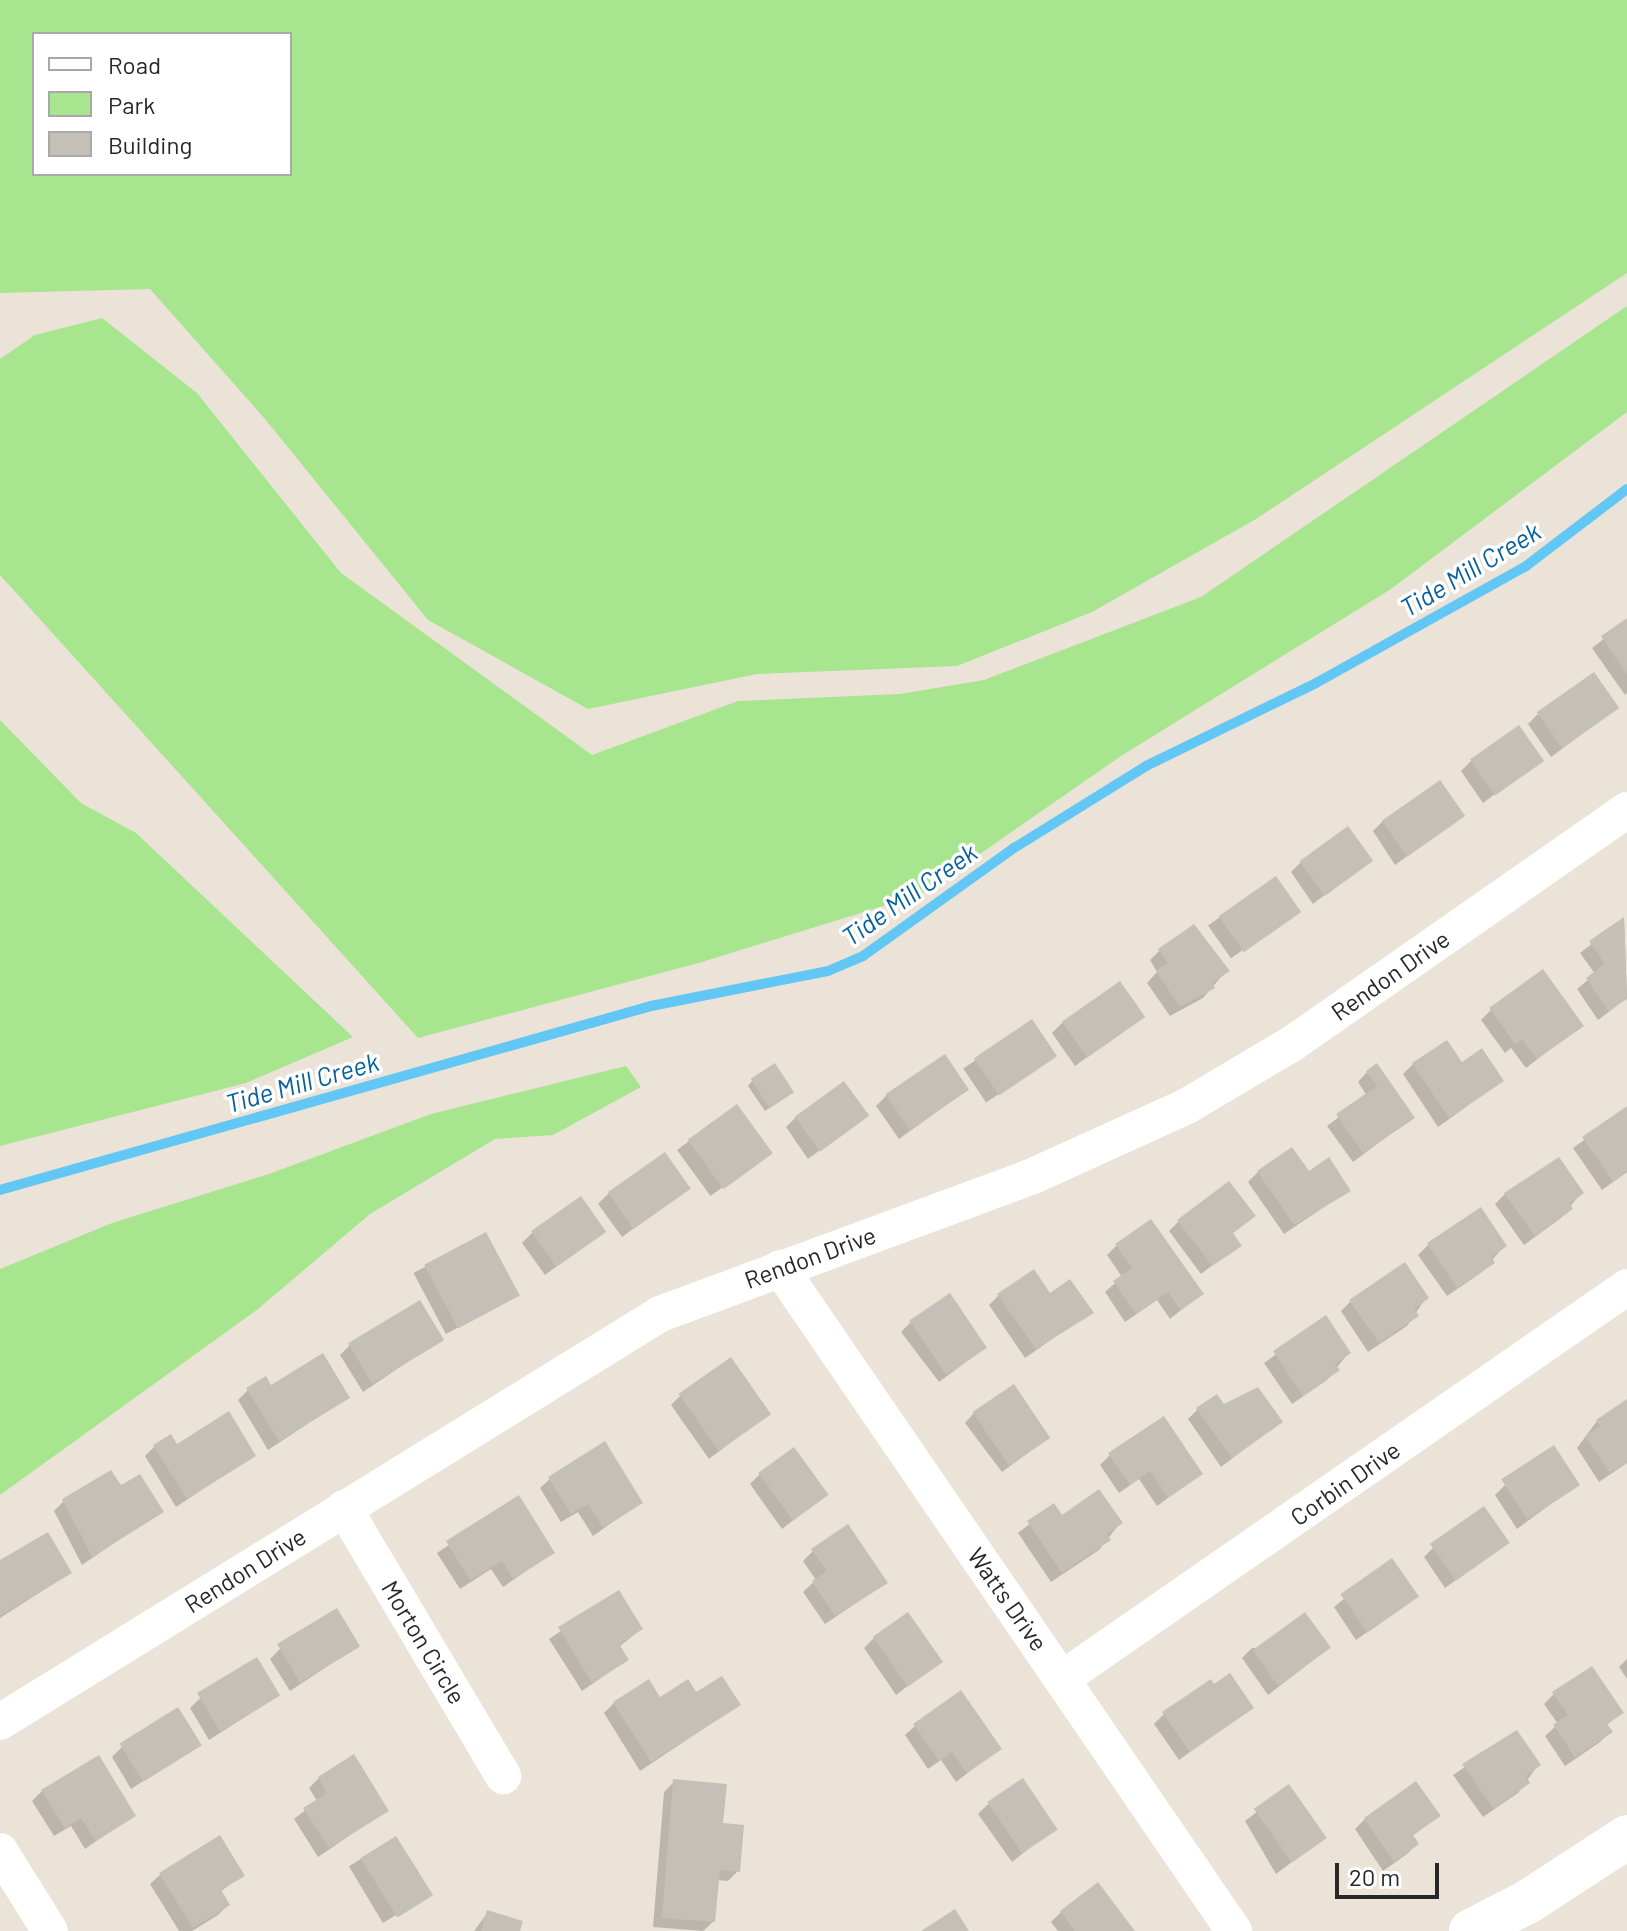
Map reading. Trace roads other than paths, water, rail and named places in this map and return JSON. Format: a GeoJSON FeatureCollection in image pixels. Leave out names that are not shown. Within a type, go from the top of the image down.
{"type":"FeatureCollection","features":[{"type":"Feature","properties":{"kind":"street","name":"Rendon Drive"},"geometry":{"type":"LineString","coordinates":[[0,1722],[660,1314],[1033,1176],[1187,1106],[1293,1043],[1627,810]]}},
{"type":"Feature","properties":{"kind":"street","name":"Watts Drive"},"geometry":{"type":"LineString","coordinates":[[780,1268],[1234,1931]]}},
{"type":"Feature","properties":{"kind":"street","name":"Corbin Drive"},"geometry":{"type":"LineString","coordinates":[[1063,1678],[1627,1287]]}},
{"type":"Feature","properties":{"kind":"street","name":"Morton Circle"},"geometry":{"type":"LineString","coordinates":[[344,1508],[503,1776]]}},
{"type":"Feature","properties":{"kind":"street"},"geometry":{"type":"LineString","coordinates":[[1471,1931],[1529,1901],[1627,1837]]}},
{"type":"Feature","properties":{"kind":"street"},"geometry":{"type":"LineString","coordinates":[[0,1851],[50,1931]]}},
{"type":"Feature","properties":{"kind":"waterway","name":"Tide Mill Creek"},"geometry":{"type":"LineString","coordinates":[[0,1190],[651,1006],[828,971],[863,956],[1014,848],[1146,766],[1316,683],[1526,566],[1627,489]]}}]}
